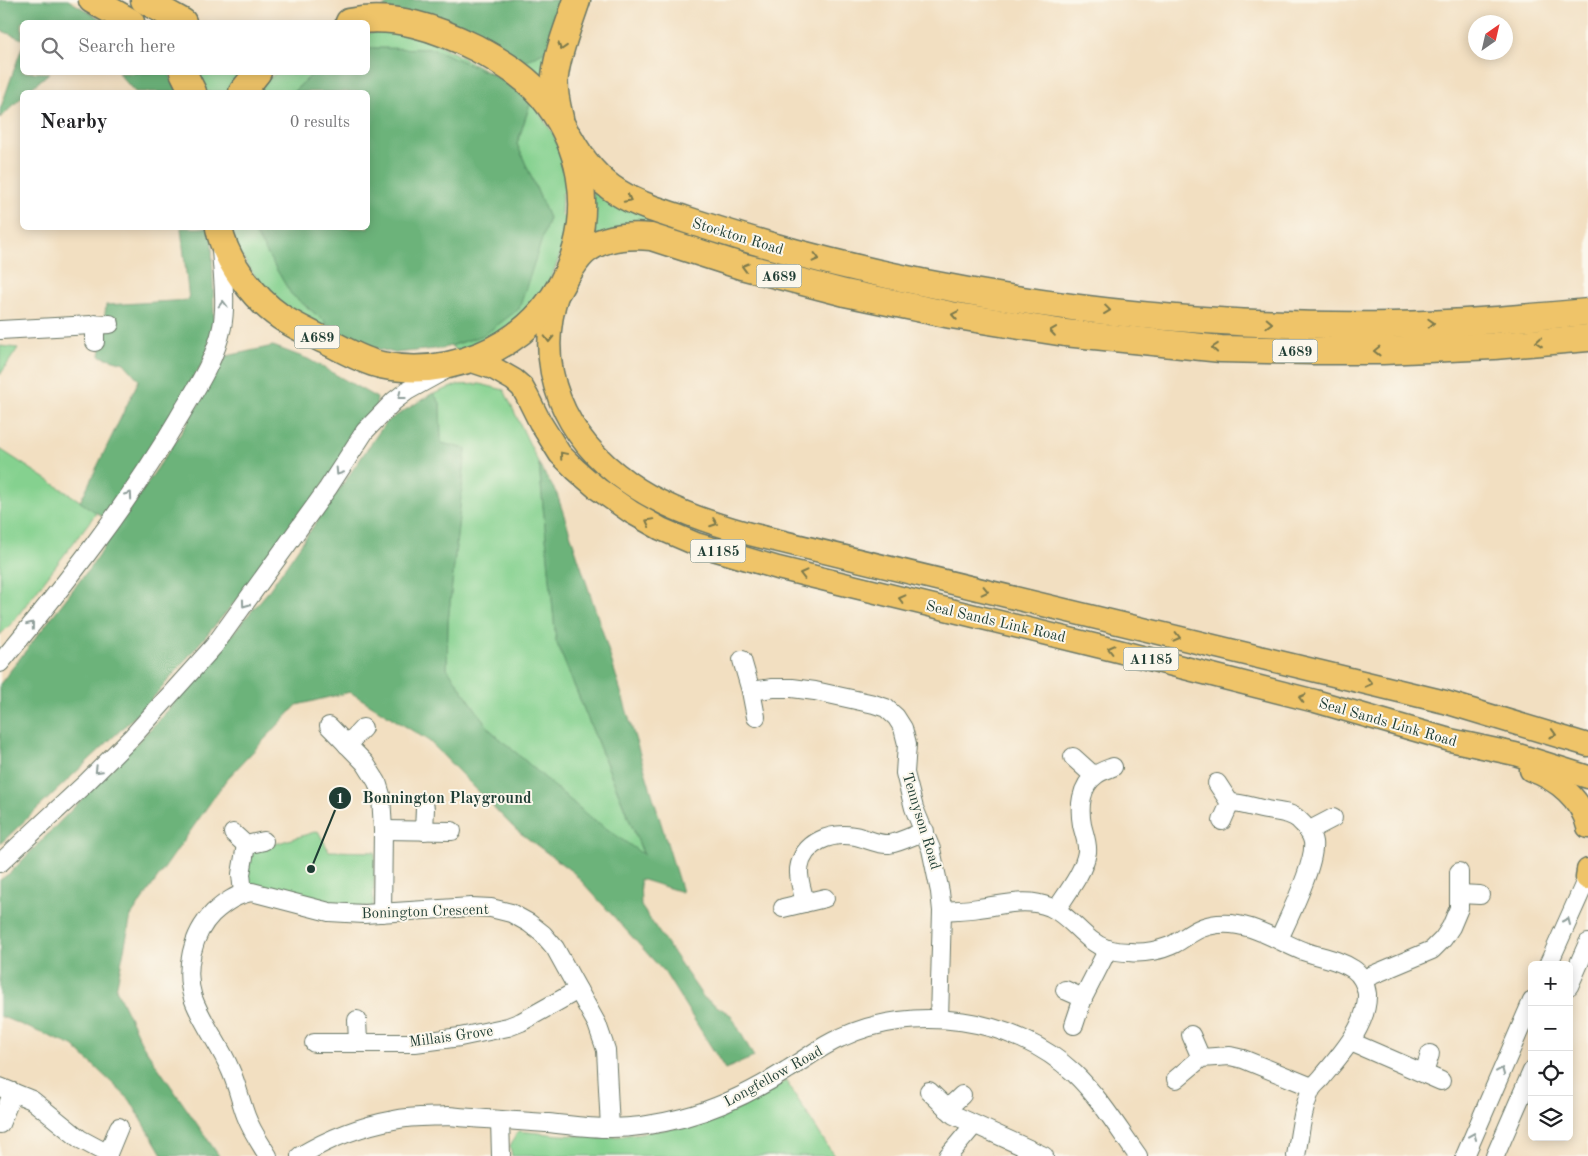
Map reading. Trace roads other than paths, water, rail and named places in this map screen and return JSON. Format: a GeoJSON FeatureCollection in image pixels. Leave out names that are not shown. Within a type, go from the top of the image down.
{"type":"FeatureCollection","features":[{"type":"Feature","properties":{"kind":"highway"},"geometry":{"type":"LineString","coordinates":[[92,0],[127,20]]}},
{"type":"Feature","properties":{"kind":"highway"},"geometry":{"type":"LineString","coordinates":[[144,0],[179,20]]}},
{"type":"Feature","properties":{"kind":"highway","name":"A689"},"geometry":{"type":"LineString","coordinates":[[219,230],[238,272],[264,304],[280,317],[353,354],[378,365],[418,369],[464,362],[491,351],[519,333],[538,317],[563,281],[575,252],[581,228],[582,186],[578,166],[555,96],[555,77],[559,57],[577,0]]}},
{"type":"Feature","properties":{"kind":"highway","name":"A689"},"geometry":{"type":"LineString","coordinates":[[370,20],[389,19],[404,21],[451,35],[498,59],[518,72],[535,88],[549,105],[565,131]]}},
{"type":"Feature","properties":{"kind":"highway"},"geometry":{"type":"LineString","coordinates":[[184,75],[192,90]]}},
{"type":"Feature","properties":{"kind":"highway"},"geometry":{"type":"LineString","coordinates":[[244,90],[256,75]]}},
{"type":"Feature","properties":{"kind":"highway","name":"Stockton Road"},"geometry":{"type":"LineString","coordinates":[[565,131],[578,155],[602,181],[614,191],[630,200],[652,209],[728,234],[816,258],[900,277],[1024,300]]}},
{"type":"Feature","properties":{"kind":"highway","name":"Stockton Road"},"geometry":{"type":"LineString","coordinates":[[563,281],[583,254],[590,248],[622,237],[651,237],[742,266],[845,293],[950,315],[1011,325]]}},
{"type":"Feature","properties":{"kind":"highway"},"geometry":{"type":"LineString","coordinates":[[1011,325],[1024,300]]}},
{"type":"Feature","properties":{"kind":"highway","name":"A689"},"geometry":{"type":"LineString","coordinates":[[1024,300],[1118,312],[1218,321],[1302,324],[1393,325],[1498,320],[1588,312]]}},
{"type":"Feature","properties":{"kind":"highway","name":"A689"},"geometry":{"type":"LineString","coordinates":[[1011,325],[1065,333],[1221,349],[1383,351],[1476,347],[1588,338]]}},
{"type":"Feature","properties":{"kind":"main road","name":"Seal Sands Link Road"},"geometry":{"type":"LineString","coordinates":[[563,281],[553,308],[549,336],[552,376],[561,404],[573,426],[589,447],[610,468],[629,483],[663,503],[723,526],[750,534],[1445,702],[1588,746]]}},
{"type":"Feature","properties":{"kind":"main road","name":"Seal Sands Link Road"},"geometry":{"type":"LineString","coordinates":[[464,362],[493,368],[522,387],[540,422],[560,454],[598,489],[631,512],[662,529],[696,544],[778,568],[1118,650],[1306,699],[1450,740],[1515,754],[1588,777]]}},
{"type":"Feature","properties":{"kind":"main road","name":"A1185"},"geometry":{"type":"LineString","coordinates":[[1450,740],[1551,779],[1578,802],[1588,826]]}},
{"type":"Feature","properties":{"kind":"street"},"geometry":{"type":"LineString","coordinates":[[0,664],[76,568],[127,498],[170,433],[202,379],[215,351],[222,327],[223,293],[219,230]]}},
{"type":"Feature","properties":{"kind":"street"},"geometry":{"type":"LineString","coordinates":[[0,330],[102,324],[95,342]]}},
{"type":"Feature","properties":{"kind":"street"},"geometry":{"type":"LineString","coordinates":[[0,863],[80,789],[133,736],[214,646],[328,488],[366,431],[406,391],[464,362]]}},
{"type":"Feature","properties":{"kind":"street"},"geometry":{"type":"LineString","coordinates":[[742,660],[756,717]]}},
{"type":"Feature","properties":{"kind":"street","name":"Tennyson Road"},"geometry":{"type":"LineString","coordinates":[[751,691],[792,688],[874,704],[886,708],[896,717],[903,728],[907,744],[906,779],[914,808],[925,831],[938,876],[942,911],[939,1019]]}},
{"type":"Feature","properties":{"kind":"street"},"geometry":{"type":"LineString","coordinates":[[329,726],[365,763],[377,782],[381,795],[382,913]]}},
{"type":"Feature","properties":{"kind":"street"},"geometry":{"type":"LineString","coordinates":[[347,744],[363,728]]}},
{"type":"Feature","properties":{"kind":"street"},"geometry":{"type":"LineString","coordinates":[[1073,757],[1094,776]]}},
{"type":"Feature","properties":{"kind":"street"},"geometry":{"type":"LineString","coordinates":[[1056,910],[1083,865],[1087,853],[1087,844],[1080,815],[1080,804],[1084,792],[1094,776],[1114,767]]}},
{"type":"Feature","properties":{"kind":"street"},"geometry":{"type":"LineString","coordinates":[[1217,783],[1230,803]]}},
{"type":"Feature","properties":{"kind":"street"},"geometry":{"type":"LineString","coordinates":[[1222,821],[1230,803]]}},
{"type":"Feature","properties":{"kind":"street"},"geometry":{"type":"LineString","coordinates":[[1230,803],[1240,803],[1257,808],[1285,812],[1299,819],[1313,842],[1307,874],[1279,939]]}},
{"type":"Feature","properties":{"kind":"street"},"geometry":{"type":"LineString","coordinates":[[424,831],[425,808]]}},
{"type":"Feature","properties":{"kind":"street"},"geometry":{"type":"LineString","coordinates":[[1308,831],[1333,818]]}},
{"type":"Feature","properties":{"kind":"street"},"geometry":{"type":"LineString","coordinates":[[382,830],[452,831]]}},
{"type":"Feature","properties":{"kind":"street"},"geometry":{"type":"LineString","coordinates":[[805,903],[799,879],[799,869],[806,852],[822,838],[842,835],[856,836],[882,844],[890,844],[925,831]]}},
{"type":"Feature","properties":{"kind":"street"},"geometry":{"type":"LineString","coordinates":[[264,841],[239,839],[243,893],[224,903],[209,917],[198,932],[191,957],[190,983],[193,998],[199,1011],[231,1070],[246,1117],[268,1156]]}},
{"type":"Feature","properties":{"kind":"street"},"geometry":{"type":"LineString","coordinates":[[1363,979],[1432,950],[1443,939],[1459,908],[1459,872]]}},
{"type":"Feature","properties":{"kind":"street"},"geometry":{"type":"LineString","coordinates":[[1550,961],[1588,875]]}},
{"type":"Feature","properties":{"kind":"street","name":"Bonington Crescent"},"geometry":{"type":"LineString","coordinates":[[243,893],[252,892],[272,896],[329,912],[364,914],[471,907],[490,908],[511,914],[528,923],[543,934],[555,948],[597,1024],[606,1050],[610,1128]]}},
{"type":"Feature","properties":{"kind":"street"},"geometry":{"type":"LineString","coordinates":[[1459,894],[1480,895]]}},
{"type":"Feature","properties":{"kind":"street"},"geometry":{"type":"LineString","coordinates":[[783,908],[825,898]]}},
{"type":"Feature","properties":{"kind":"street"},"geometry":{"type":"LineString","coordinates":[[942,911],[979,908],[1023,901],[1041,904],[1056,910],[1093,942],[1108,949],[1132,953],[1150,951],[1173,944],[1194,930],[1207,926],[1221,924],[1245,926],[1279,939],[1303,951],[1336,961],[1354,969],[1363,979],[1367,994],[1365,1011],[1352,1042],[1312,1088],[1302,1121],[1296,1156]]}},
{"type":"Feature","properties":{"kind":"street"},"geometry":{"type":"LineString","coordinates":[[1573,977],[1588,944]]}},
{"type":"Feature","properties":{"kind":"street"},"geometry":{"type":"LineString","coordinates":[[1074,1025],[1084,998],[1108,949]]}},
{"type":"Feature","properties":{"kind":"street","name":"Millais Grove"},"geometry":{"type":"LineString","coordinates":[[314,1043],[415,1043],[460,1038],[508,1027],[521,1022],[578,990]]}},
{"type":"Feature","properties":{"kind":"street"},"geometry":{"type":"LineString","coordinates":[[1065,990],[1084,998]]}},
{"type":"Feature","properties":{"kind":"street"},"geometry":{"type":"LineString","coordinates":[[1465,1156],[1530,1006]]}},
{"type":"Feature","properties":{"kind":"street","name":"Longfellow Road"},"geometry":{"type":"LineString","coordinates":[[300,1156],[336,1138],[368,1126],[394,1120],[423,1117],[448,1116],[610,1128],[662,1122],[710,1110],[737,1098],[774,1078],[839,1038],[867,1027],[910,1019],[939,1019],[991,1027],[1026,1041],[1053,1056],[1075,1074],[1094,1095],[1134,1155]]}},
{"type":"Feature","properties":{"kind":"street"},"geometry":{"type":"LineString","coordinates":[[357,1020],[358,1042]]}},
{"type":"Feature","properties":{"kind":"street"},"geometry":{"type":"LineString","coordinates":[[1191,1035],[1201,1058]]}},
{"type":"Feature","properties":{"kind":"street"},"geometry":{"type":"LineString","coordinates":[[1352,1042],[1441,1082]]}},
{"type":"Feature","properties":{"kind":"street"},"geometry":{"type":"LineString","coordinates":[[1424,1073],[1430,1054]]}},
{"type":"Feature","properties":{"kind":"street"},"geometry":{"type":"LineString","coordinates":[[1176,1079],[1201,1058],[1230,1056],[1243,1059],[1312,1088]]}},
{"type":"Feature","properties":{"kind":"street"},"geometry":{"type":"LineString","coordinates":[[1495,1156],[1528,1080]]}},
{"type":"Feature","properties":{"kind":"street"},"geometry":{"type":"LineString","coordinates":[[0,1124],[7,1090],[38,1104],[80,1140],[107,1155],[119,1128]]}},
{"type":"Feature","properties":{"kind":"street"},"geometry":{"type":"LineString","coordinates":[[929,1091],[954,1115],[1044,1156]]}},
{"type":"Feature","properties":{"kind":"street"},"geometry":{"type":"LineString","coordinates":[[947,1109],[962,1095]]}},
{"type":"Feature","properties":{"kind":"street"},"geometry":{"type":"LineString","coordinates":[[500,1120],[501,1156]]}},
{"type":"Feature","properties":{"kind":"street"},"geometry":{"type":"LineString","coordinates":[[943,1152],[974,1125]]}},
{"type":"Feature","properties":{"kind":"place","name":"Bonnington Playground"},"geometry":{"type":"Point","coordinates":[311,869]}}]}
